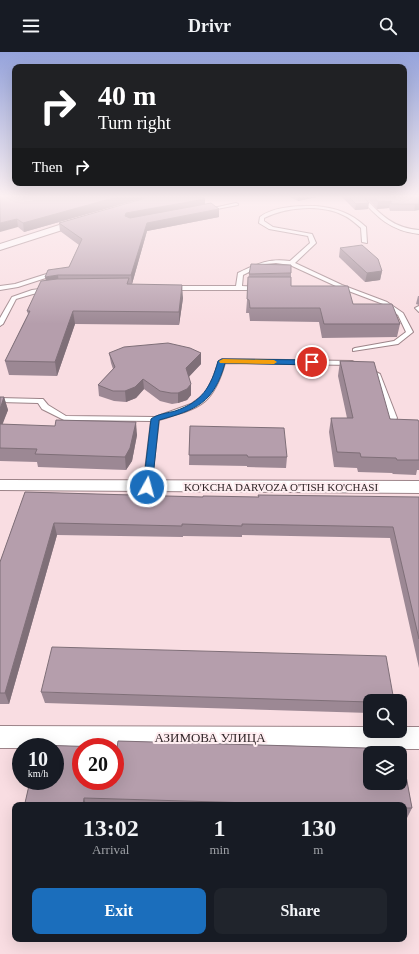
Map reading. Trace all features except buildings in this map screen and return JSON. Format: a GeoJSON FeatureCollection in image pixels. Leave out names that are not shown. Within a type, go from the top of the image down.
{"type":"FeatureCollection","features":[{"type":"Feature","properties":{"kind":"street"},"geometry":{"type":"LineString","coordinates":[[0,247],[23,239]]}},
{"type":"Feature","properties":{"kind":"street","name":"KO'KCHA DARVOZA O'TISH KO'CHASI"},"geometry":{"type":"LineString","coordinates":[[1,488],[419,487]]}},
{"type":"Feature","properties":{"kind":"street","name":"АЗИМОВА УЛИЦА"},"geometry":{"type":"LineString","coordinates":[[0,737],[419,738]]}},
{"type":"Feature","properties":{"kind":"lane"},"geometry":{"type":"LineString","coordinates":[[291,263],[313,244],[311,239]]}},
{"type":"Feature","properties":{"kind":"lane"},"geometry":{"type":"LineString","coordinates":[[239,288],[240,274],[264,263],[276,261],[291,263],[340,286],[385,303],[401,314],[410,332],[396,343],[355,350]]}},
{"type":"Feature","properties":{"kind":"lane"},"geometry":{"type":"LineString","coordinates":[[0,288],[16,286],[64,270]]}},
{"type":"Feature","properties":{"kind":"lane"},"geometry":{"type":"LineString","coordinates":[[325,287],[340,286]]}},
{"type":"Feature","properties":{"kind":"lane"},"geometry":{"type":"LineString","coordinates":[[169,288],[262,288]]}},
{"type":"Feature","properties":{"kind":"lane"},"geometry":{"type":"LineString","coordinates":[[0,324],[14,298],[32,292],[52,289]]}},
{"type":"Feature","properties":{"kind":"lane"},"geometry":{"type":"LineString","coordinates":[[0,400],[40,401],[45,407],[64,418],[155,419],[194,406],[208,395],[217,378],[222,361],[356,363]]}},
{"type":"Feature","properties":{"kind":"lane"},"geometry":{"type":"LineString","coordinates":[[372,363],[393,418]]}},
{"type":"Feature","properties":{"kind":"lane"},"geometry":{"type":"LineString","coordinates":[[147,487],[155,419]]}},
{"type":"Feature","properties":{"kind":"slow traffic"},"geometry":{"type":"LineString","coordinates":[[223,361],[274,362]]}},
{"type":"Feature","properties":{"kind":"route"},"geometry":{"type":"LineString","coordinates":[[147,487],[155,419],[194,406],[208,395],[217,378],[222,361],[312,362]]}}]}
